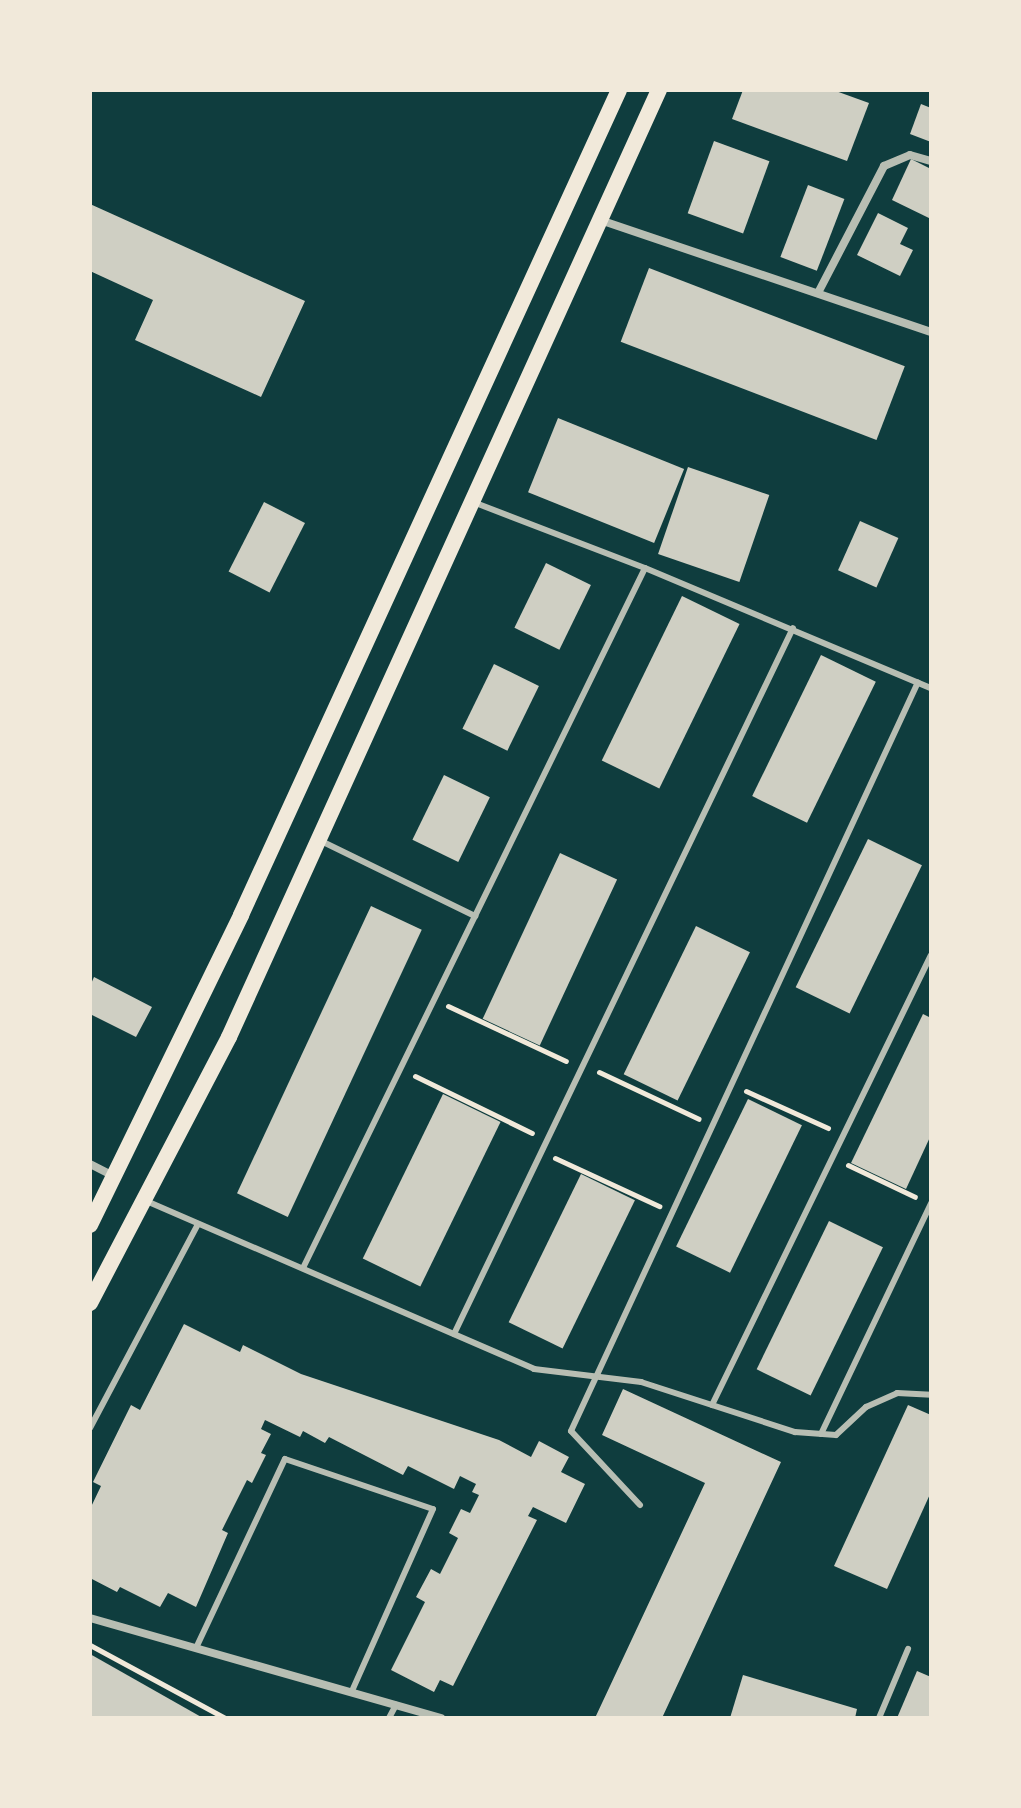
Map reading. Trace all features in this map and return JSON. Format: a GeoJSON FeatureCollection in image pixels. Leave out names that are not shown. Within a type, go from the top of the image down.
{"type":"FeatureCollection","features":[{"type":"Feature","properties":{"kind":"main road"},"geometry":{"type":"LineString","coordinates":[[90,1225],[247,901],[619,90]]}},
{"type":"Feature","properties":{"kind":"main road"},"geometry":{"type":"LineString","coordinates":[[90,1303],[229,1037],[659,90]]}},
{"type":"Feature","properties":{"kind":"street"},"geometry":{"type":"LineString","coordinates":[[819,291],[884,166],[910,155],[931,161]]}},
{"type":"Feature","properties":{"kind":"street"},"geometry":{"type":"LineString","coordinates":[[599,220],[819,291],[931,332]]}},
{"type":"Feature","properties":{"kind":"street"},"geometry":{"type":"LineString","coordinates":[[90,1164],[115,1177]]}},
{"type":"Feature","properties":{"kind":"street"},"geometry":{"type":"LineString","coordinates":[[90,1618],[441,1718]]}},
{"type":"Feature","properties":{"kind":"lane"},"geometry":{"type":"LineString","coordinates":[[473,502],[793,628],[931,688]]}},
{"type":"Feature","properties":{"kind":"lane"},"geometry":{"type":"LineString","coordinates":[[303,1268],[645,568]]}},
{"type":"Feature","properties":{"kind":"lane"},"geometry":{"type":"LineString","coordinates":[[454,1334],[793,628]]}},
{"type":"Feature","properties":{"kind":"lane"},"geometry":{"type":"LineString","coordinates":[[640,1505],[571,1431],[594,1375],[918,682]]}},
{"type":"Feature","properties":{"kind":"lane"},"geometry":{"type":"LineString","coordinates":[[319,840],[475,916]]}},
{"type":"Feature","properties":{"kind":"lane"},"geometry":{"type":"LineString","coordinates":[[712,1405],[931,955]]}},
{"type":"Feature","properties":{"kind":"lane"},"geometry":{"type":"LineString","coordinates":[[144,1200],[534,1369],[641,1382],[795,1432],[836,1435],[866,1407],[897,1393],[931,1395]]}},
{"type":"Feature","properties":{"kind":"lane"},"geometry":{"type":"LineString","coordinates":[[821,1434],[931,1204]]}},
{"type":"Feature","properties":{"kind":"lane"},"geometry":{"type":"LineString","coordinates":[[90,1428],[198,1224]]}},
{"type":"Feature","properties":{"kind":"lane"},"geometry":{"type":"LineString","coordinates":[[196,1648],[285,1459],[433,1509],[351,1693]]}},
{"type":"Feature","properties":{"kind":"lane"},"geometry":{"type":"LineString","coordinates":[[879,1718],[908,1649]]}},
{"type":"Feature","properties":{"kind":"lane"},"geometry":{"type":"LineString","coordinates":[[389,1718],[396,1705]]}},
{"type":"Feature","properties":{"kind":"path"},"geometry":{"type":"LineString","coordinates":[[434,999],[711,1125]]}},
{"type":"Feature","properties":{"kind":"path"},"geometry":{"type":"LineString","coordinates":[[400,1068],[547,1140]]}},
{"type":"Feature","properties":{"kind":"path"},"geometry":{"type":"LineString","coordinates":[[730,1084],[843,1135]]}},
{"type":"Feature","properties":{"kind":"path"},"geometry":{"type":"LineString","coordinates":[[541,1151],[671,1211]]}},
{"type":"Feature","properties":{"kind":"path"},"geometry":{"type":"LineString","coordinates":[[833,1158],[931,1204]]}},
{"type":"Feature","properties":{"kind":"path"},"geometry":{"type":"LineString","coordinates":[[90,1645],[225,1718]]}},
{"type":"Feature","properties":{"kind":"building"},"geometry":{"type":"Polygon","coordinates":[[[743,90],[833,90],[869,103],[847,161],[732,119],[743,90]]]}},
{"type":"Feature","properties":{"kind":"building"},"geometry":{"type":"Polygon","coordinates":[[[921,104],[931,108],[931,142],[910,134],[921,104]]]}},
{"type":"Feature","properties":{"kind":"building"},"geometry":{"type":"Polygon","coordinates":[[[714,141],[769,161],[743,234],[688,213],[714,141]]]}},
{"type":"Feature","properties":{"kind":"building"},"geometry":{"type":"Polygon","coordinates":[[[911,159],[931,169],[931,219],[892,200],[911,159]]]}},
{"type":"Feature","properties":{"kind":"building"},"geometry":{"type":"Polygon","coordinates":[[[808,185],[844,199],[817,271],[780,257],[808,185]]]}},
{"type":"Feature","properties":{"kind":"building"},"geometry":{"type":"Polygon","coordinates":[[[90,204],[305,301],[261,397],[135,340],[153,300],[90,271],[90,204]]]}},
{"type":"Feature","properties":{"kind":"building"},"geometry":{"type":"Polygon","coordinates":[[[878,213],[908,228],[900,244],[913,250],[900,276],[857,255],[878,213]]]}},
{"type":"Feature","properties":{"kind":"building"},"geometry":{"type":"Polygon","coordinates":[[[649,268],[905,366],[876,440],[621,342],[649,268]]]}},
{"type":"Feature","properties":{"kind":"building"},"geometry":{"type":"Polygon","coordinates":[[[558,418],[684,469],[654,543],[528,492],[558,418]]]}},
{"type":"Feature","properties":{"kind":"building"},"geometry":{"type":"Polygon","coordinates":[[[688,467],[769,495],[739,582],[658,554],[688,467]]]}},
{"type":"Feature","properties":{"kind":"building"},"geometry":{"type":"Polygon","coordinates":[[[264,502],[305,523],[270,592],[229,571],[264,502]]]}},
{"type":"Feature","properties":{"kind":"building"},"geometry":{"type":"Polygon","coordinates":[[[860,521],[898,538],[876,587],[838,570],[860,521]]]}},
{"type":"Feature","properties":{"kind":"building"},"geometry":{"type":"Polygon","coordinates":[[[546,563],[591,585],[559,650],[514,628],[546,563]]]}},
{"type":"Feature","properties":{"kind":"building"},"geometry":{"type":"Polygon","coordinates":[[[682,596],[740,624],[659,789],[602,760],[682,596]]]}},
{"type":"Feature","properties":{"kind":"building"},"geometry":{"type":"Polygon","coordinates":[[[821,655],[876,682],[807,823],[752,796],[821,655]]]}},
{"type":"Feature","properties":{"kind":"building"},"geometry":{"type":"Polygon","coordinates":[[[494,664],[539,686],[507,751],[462,729],[494,664]]]}},
{"type":"Feature","properties":{"kind":"building"},"geometry":{"type":"Polygon","coordinates":[[[444,775],[490,797],[458,862],[412,840],[444,775]]]}},
{"type":"Feature","properties":{"kind":"building"},"geometry":{"type":"Polygon","coordinates":[[[868,839],[922,865],[850,1014],[796,987],[868,839]]]}},
{"type":"Feature","properties":{"kind":"building"},"geometry":{"type":"Polygon","coordinates":[[[560,853],[617,880],[540,1045],[483,1019],[560,853]]]}},
{"type":"Feature","properties":{"kind":"building"},"geometry":{"type":"Polygon","coordinates":[[[371,906],[422,930],[288,1217],[237,1193],[371,906]]]}},
{"type":"Feature","properties":{"kind":"building"},"geometry":{"type":"Polygon","coordinates":[[[696,926],[750,952],[678,1101],[624,1074],[696,926]]]}},
{"type":"Feature","properties":{"kind":"building"},"geometry":{"type":"Polygon","coordinates":[[[94,977],[152,1007],[136,1037],[90,1014],[90,986],[94,977]]]}},
{"type":"Feature","properties":{"kind":"building"},"geometry":{"type":"Polygon","coordinates":[[[923,1014],[931,1018],[931,1135],[906,1189],[851,1163],[923,1014]]]}},
{"type":"Feature","properties":{"kind":"building"},"geometry":{"type":"Polygon","coordinates":[[[443,1094],[501,1122],[420,1287],[363,1258],[443,1094]]]}},
{"type":"Feature","properties":{"kind":"building"},"geometry":{"type":"Polygon","coordinates":[[[748,1099],[802,1125],[730,1273],[676,1246],[748,1099]]]}},
{"type":"Feature","properties":{"kind":"building"},"geometry":{"type":"Polygon","coordinates":[[[581,1174],[635,1200],[563,1349],[509,1322],[581,1174]]]}},
{"type":"Feature","properties":{"kind":"building"},"geometry":{"type":"Polygon","coordinates":[[[829,1221],[883,1247],[811,1396],[757,1369],[829,1221]]]}},
{"type":"Feature","properties":{"kind":"building"},"geometry":{"type":"Polygon","coordinates":[[[184,1324],[240,1352],[243,1345],[301,1374],[499,1440],[531,1457],[539,1441],[569,1457],[561,1472],[585,1484],[566,1523],[533,1507],[528,1516],[537,1520],[453,1686],[440,1680],[434,1692],[391,1670],[425,1602],[416,1597],[431,1569],[440,1574],[458,1538],[449,1533],[461,1509],[470,1513],[479,1495],[472,1492],[476,1484],[460,1476],[454,1489],[408,1466],[403,1475],[329,1437],[325,1443],[303,1431],[300,1437],[265,1420],[261,1429],[271,1434],[261,1453],[266,1455],[252,1483],[247,1480],[222,1530],[228,1533],[196,1607],[168,1593],[160,1607],[120,1587],[117,1592],[90,1578],[90,1509],[101,1486],[93,1482],[131,1405],[140,1410],[184,1324]]]}},
{"type":"Feature","properties":{"kind":"building"},"geometry":{"type":"Polygon","coordinates":[[[623,1389],[781,1462],[662,1718],[595,1718],[705,1483],[602,1435],[623,1389]]]}},
{"type":"Feature","properties":{"kind":"building"},"geometry":{"type":"Polygon","coordinates":[[[908,1405],[931,1415],[931,1492],[887,1589],[834,1566],[908,1405]]]}},
{"type":"Feature","properties":{"kind":"building"},"geometry":{"type":"Polygon","coordinates":[[[90,1654],[203,1718],[90,1718],[90,1654]]]}},
{"type":"Feature","properties":{"kind":"building"},"geometry":{"type":"Polygon","coordinates":[[[917,1671],[931,1677],[931,1718],[897,1718],[917,1671]]]}},
{"type":"Feature","properties":{"kind":"building"},"geometry":{"type":"Polygon","coordinates":[[[743,1675],[857,1709],[855,1718],[730,1718],[743,1675]]]}}]}
